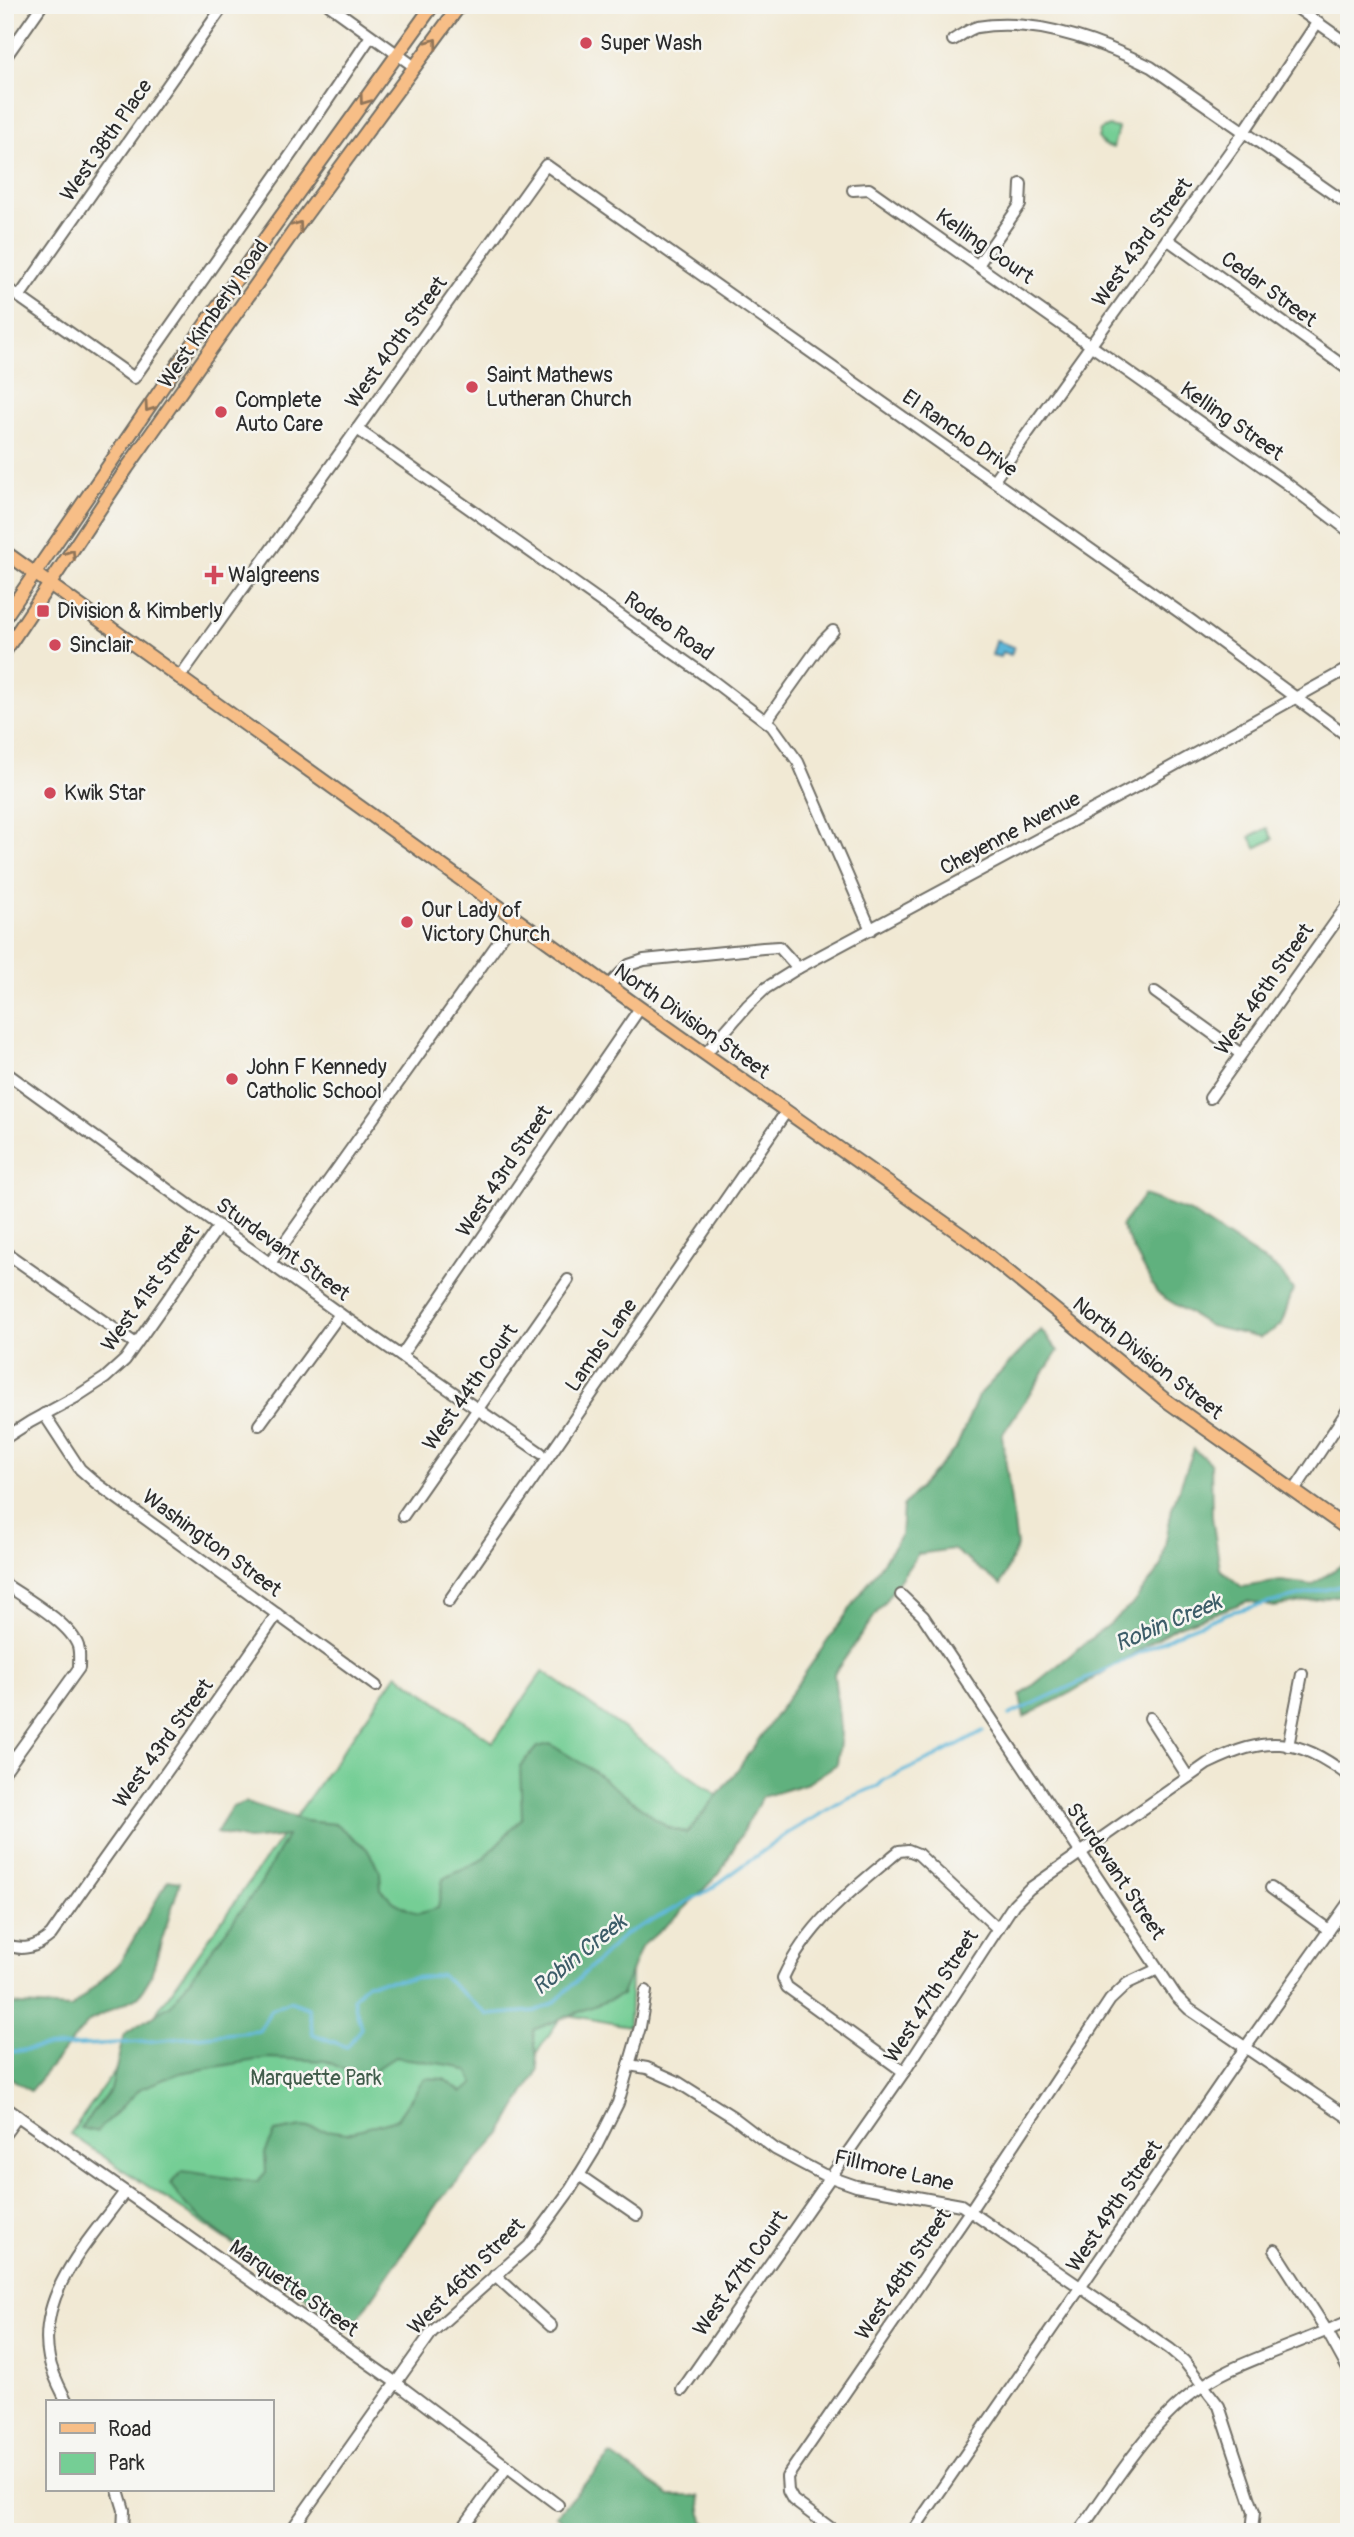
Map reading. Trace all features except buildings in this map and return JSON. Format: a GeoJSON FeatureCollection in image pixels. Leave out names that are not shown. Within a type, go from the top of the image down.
{"type":"FeatureCollection","features":[{"type":"Feature","properties":{"kind":"main road","name":"West Kimberly Road"},"geometry":{"type":"LineString","coordinates":[[5,617],[244,268],[433,5]]}},
{"type":"Feature","properties":{"kind":"main road","name":"West Kimberly Road"},"geometry":{"type":"LineString","coordinates":[[5,651],[127,468],[296,228],[460,5]]}},
{"type":"Feature","properties":{"kind":"main road","name":"North Division Street"},"geometry":{"type":"LineString","coordinates":[[5,552],[608,986],[973,1243],[1164,1399],[1349,1530]]}},
{"type":"Feature","properties":{"kind":"street"},"geometry":{"type":"LineString","coordinates":[[5,58],[42,5]]}},
{"type":"Feature","properties":{"kind":"street","name":"West 38th Place"},"geometry":{"type":"LineString","coordinates":[[19,297],[224,5]]}},
{"type":"Feature","properties":{"kind":"street"},"geometry":{"type":"LineString","coordinates":[[329,5],[415,67]]}},
{"type":"Feature","properties":{"kind":"street"},"geometry":{"type":"LineString","coordinates":[[1293,5],[1349,45]]}},
{"type":"Feature","properties":{"kind":"street","name":"West 43rd Street"},"geometry":{"type":"LineString","coordinates":[[994,481],[1244,132],[1317,23]]}},
{"type":"Feature","properties":{"kind":"street"},"geometry":{"type":"LineString","coordinates":[[953,40],[974,28],[1024,25],[1074,37],[1124,54],[1150,67],[1349,205]]}},
{"type":"Feature","properties":{"kind":"street","name":"West Kimberly Road"},"geometry":{"type":"LineString","coordinates":[[19,297],[134,377],[371,36]]}},
{"type":"Feature","properties":{"kind":"street","name":"West 40th Street"},"geometry":{"type":"LineString","coordinates":[[179,678],[546,164]]}},
{"type":"Feature","properties":{"kind":"street","name":"El Rancho Drive"},"geometry":{"type":"LineString","coordinates":[[546,164],[994,481],[1349,737]]}},
{"type":"Feature","properties":{"kind":"street"},"geometry":{"type":"LineString","coordinates":[[978,265],[1020,205],[1021,184]]}},
{"type":"Feature","properties":{"kind":"street","name":"Kelling Court"},"geometry":{"type":"LineString","coordinates":[[853,190],[869,188],[1091,345]]}},
{"type":"Feature","properties":{"kind":"street","name":"Cedar Street"},"geometry":{"type":"LineString","coordinates":[[1167,239],[1349,370]]}},
{"type":"Feature","properties":{"kind":"street"},"geometry":{"type":"LineString","coordinates":[[5,287],[19,297]]}},
{"type":"Feature","properties":{"kind":"street","name":"Kelling Street"},"geometry":{"type":"LineString","coordinates":[[1091,345],[1347,526]]}},
{"type":"Feature","properties":{"kind":"street","name":"Rodeo Road"},"geometry":{"type":"LineString","coordinates":[[357,429],[766,721],[798,762],[871,930]]}},
{"type":"Feature","properties":{"kind":"street"},"geometry":{"type":"LineString","coordinates":[[766,721],[833,631]]}},
{"type":"Feature","properties":{"kind":"street","name":"Cheyenne Avenue"},"geometry":{"type":"LineString","coordinates":[[706,1053],[766,988],[798,968],[1138,786],[1349,668]]}},
{"type":"Feature","properties":{"kind":"street","name":"West 46th Street"},"geometry":{"type":"LineString","coordinates":[[1210,1098],[1349,903]]}},
{"type":"Feature","properties":{"kind":"street"},"geometry":{"type":"LineString","coordinates":[[270,1263],[515,919]]}},
{"type":"Feature","properties":{"kind":"street"},"geometry":{"type":"LineString","coordinates":[[608,986],[629,965],[644,961],[764,948],[779,947],[798,968]]}},
{"type":"Feature","properties":{"kind":"street"},"geometry":{"type":"LineString","coordinates":[[1155,992],[1241,1054]]}},
{"type":"Feature","properties":{"kind":"street","name":"West 43rd Street"},"geometry":{"type":"LineString","coordinates":[[401,1356],[640,1008]]}},
{"type":"Feature","properties":{"kind":"street","name":"Sturdevant Street"},"geometry":{"type":"LineString","coordinates":[[5,1072],[340,1314],[541,1453]]}},
{"type":"Feature","properties":{"kind":"street","name":"Lambs Lane"},"geometry":{"type":"LineString","coordinates":[[449,1601],[786,1112]]}},
{"type":"Feature","properties":{"kind":"street","name":"West 41st Street"},"geometry":{"type":"LineString","coordinates":[[5,1438],[104,1378],[125,1360],[219,1226]]}},
{"type":"Feature","properties":{"kind":"street"},"geometry":{"type":"LineString","coordinates":[[5,1252],[136,1344]]}},
{"type":"Feature","properties":{"kind":"street","name":"West 44th Court"},"geometry":{"type":"LineString","coordinates":[[402,1516],[568,1280]]}},
{"type":"Feature","properties":{"kind":"street"},"geometry":{"type":"LineString","coordinates":[[259,1425],[340,1314]]}},
{"type":"Feature","properties":{"kind":"street"},"geometry":{"type":"LineString","coordinates":[[1294,1491],[1349,1408]]}},
{"type":"Feature","properties":{"kind":"street","name":"Washington Street"},"geometry":{"type":"LineString","coordinates":[[44,1414],[80,1469],[96,1483],[376,1686]]}},
{"type":"Feature","properties":{"kind":"street"},"geometry":{"type":"LineString","coordinates":[[5,1584],[69,1630],[77,1644],[79,1668],[5,1771]]}},
{"type":"Feature","properties":{"kind":"street","name":"Sturdevant Street"},"geometry":{"type":"LineString","coordinates":[[901,1595],[923,1616],[1176,1996],[1189,2009],[1349,2118]]}},
{"type":"Feature","properties":{"kind":"street","name":"West 43rd Street"},"geometry":{"type":"LineString","coordinates":[[5,1944],[15,1948],[42,1943],[51,1935],[277,1615]]}},
{"type":"Feature","properties":{"kind":"street"},"geometry":{"type":"LineString","coordinates":[[1288,1746],[1302,1674]]}},
{"type":"Feature","properties":{"kind":"street"},"geometry":{"type":"LineString","coordinates":[[1150,1718],[1188,1777]]}},
{"type":"Feature","properties":{"kind":"street","name":"West 47th Street"},"geometry":{"type":"LineString","coordinates":[[831,2177],[904,2072],[1014,1904],[1028,1889],[1207,1764],[1232,1752],[1267,1743],[1288,1746],[1322,1756],[1349,1776]]}},
{"type":"Feature","properties":{"kind":"street"},"geometry":{"type":"LineString","coordinates":[[904,2072],[787,1987],[783,1978],[789,1964],[832,1907],[899,1851],[908,1850],[918,1854],[998,1929]]}},
{"type":"Feature","properties":{"kind":"street"},"geometry":{"type":"LineString","coordinates":[[1271,1888],[1329,1930]]}},
{"type":"Feature","properties":{"kind":"street","name":"West 49th Street"},"geometry":{"type":"LineString","coordinates":[[912,2532],[1245,2048],[1349,1902]]}},
{"type":"Feature","properties":{"kind":"street","name":"West 48th Street"},"geometry":{"type":"LineString","coordinates":[[836,2532],[793,2500],[788,2491],[787,2477],[970,2211],[1110,2000],[1128,1983],[1158,1969]]}},
{"type":"Feature","properties":{"kind":"street","name":"West 46th Street"},"geometry":{"type":"LineString","coordinates":[[290,2532],[432,2332],[528,2246],[579,2175],[618,2103],[640,2027],[646,1991]]}},
{"type":"Feature","properties":{"kind":"street","name":"Fillmore Lane"},"geometry":{"type":"LineString","coordinates":[[629,2065],[647,2068],[676,2081],[733,2117],[775,2149],[831,2177],[856,2186],[961,2205],[1170,2349],[1205,2385],[1219,2406],[1254,2512],[1252,2531]]}},
{"type":"Feature","properties":{"kind":"street","name":"Marquette Street"},"geometry":{"type":"LineString","coordinates":[[5,2107],[395,2382],[558,2505]]}},
{"type":"Feature","properties":{"kind":"street"},"geometry":{"type":"LineString","coordinates":[[5,2134],[18,2116]]}},
{"type":"Feature","properties":{"kind":"street"},"geometry":{"type":"LineString","coordinates":[[579,2175],[637,2215]]}},
{"type":"Feature","properties":{"kind":"street","name":"West 47th Court"},"geometry":{"type":"LineString","coordinates":[[682,2390],[831,2177]]}},
{"type":"Feature","properties":{"kind":"street"},"geometry":{"type":"LineString","coordinates":[[67,2400],[54,2376],[49,2358],[47,2335],[52,2302],[64,2275],[124,2193]]}},
{"type":"Feature","properties":{"kind":"street"},"geometry":{"type":"LineString","coordinates":[[1275,2250],[1327,2331],[1349,2371]]}},
{"type":"Feature","properties":{"kind":"street"},"geometry":{"type":"LineString","coordinates":[[495,2275],[551,2326]]}},
{"type":"Feature","properties":{"kind":"street"},"geometry":{"type":"LineString","coordinates":[[1079,2532],[1157,2425],[1187,2397],[1229,2370],[1349,2321]]}},
{"type":"Feature","properties":{"kind":"street"},"geometry":{"type":"LineString","coordinates":[[460,2532],[507,2467]]}},
{"type":"Feature","properties":{"kind":"street"},"geometry":{"type":"LineString","coordinates":[[119,2492],[124,2510],[122,2532]]}},
{"type":"Feature","properties":{"kind":"green space"},"geometry":{"type":"Polygon","coordinates":[[[1108,126],[1118,128],[1113,148],[1104,145],[1098,138],[1100,130],[1108,126]]]}},
{"type":"Feature","properties":{"kind":"green space"},"geometry":{"type":"Polygon","coordinates":[[[1267,828],[1273,839],[1256,848],[1250,837],[1267,828]]]}},
{"type":"Feature","properties":{"kind":"green space"},"geometry":{"type":"Polygon","coordinates":[[[1144,1195],[1190,1212],[1280,1271],[1293,1290],[1281,1325],[1260,1338],[1210,1326],[1157,1293],[1121,1226],[1144,1195]]]}},
{"type":"Feature","properties":{"kind":"green space","name":"Marquette Park"},"geometry":{"type":"Polygon","coordinates":[[[1041,1330],[1058,1351],[1002,1435],[1017,1546],[1001,1585],[953,1549],[918,1554],[834,1674],[841,1735],[837,1764],[808,1783],[762,1797],[720,1873],[641,1947],[622,1995],[533,2030],[538,2070],[501,2134],[439,2201],[350,2330],[212,2227],[187,2206],[170,2184],[183,2171],[257,2182],[266,2172],[265,2153],[275,2132],[302,2127],[347,2133],[397,2119],[425,2078],[444,2079],[462,2092],[474,2084],[469,2072],[456,2066],[395,2057],[370,2073],[358,2076],[326,2061],[268,2058],[180,2073],[141,2088],[97,2132],[80,2128],[111,2090],[124,2034],[171,2005],[261,1883],[287,1836],[248,1840],[216,1833],[232,1807],[246,1802],[305,1821],[336,1824],[367,1849],[380,1871],[381,1889],[394,1902],[417,1914],[438,1908],[443,1879],[482,1860],[522,1818],[520,1766],[537,1747],[550,1744],[589,1768],[667,1827],[687,1833],[733,1776],[901,1536],[903,1506],[956,1448],[978,1396],[1041,1330]]]}},
{"type":"Feature","properties":{"kind":"green space"},"geometry":{"type":"Polygon","coordinates":[[[1194,1449],[1211,1464],[1212,1517],[1220,1569],[1242,1587],[1281,1581],[1312,1585],[1349,1560],[1349,1594],[1274,1607],[1248,1601],[1176,1627],[1072,1692],[1024,1717],[1020,1696],[1131,1606],[1161,1567],[1172,1508],[1194,1449]]]}},
{"type":"Feature","properties":{"kind":"green space","name":"Marquette Park"},"geometry":{"type":"Polygon","coordinates":[[[543,1671],[722,1799],[633,1926],[629,2026],[563,2014],[352,2324],[70,2134],[397,1674],[493,1742],[543,1671]]]}},
{"type":"Feature","properties":{"kind":"green space"},"geometry":{"type":"Polygon","coordinates":[[[168,1880],[180,1882],[150,1978],[139,1996],[89,2021],[30,2091],[5,2074],[5,2004],[71,2008],[119,1964],[168,1880]]]}},
{"type":"Feature","properties":{"kind":"green space"},"geometry":{"type":"Polygon","coordinates":[[[611,2455],[670,2496],[699,2496],[703,2521],[718,2532],[578,2532],[556,2515],[611,2455]]]}},
{"type":"Feature","properties":{"kind":"water"},"geometry":{"type":"Polygon","coordinates":[[[996,641],[1014,647],[1011,655],[1002,652],[1000,657],[992,655],[996,641]]]}},
{"type":"Feature","properties":{"kind":"waterway","name":"Robin Creek"},"geometry":{"type":"LineString","coordinates":[[1009,1715],[1187,1629],[1231,1612],[1349,1584]]}},
{"type":"Feature","properties":{"kind":"waterway","name":"Robin Creek"},"geometry":{"type":"LineString","coordinates":[[5,2053],[43,2047],[141,2042],[259,2031],[271,2010],[289,2001],[308,2008],[313,2034],[347,2047],[361,2028],[353,1998],[367,1983],[441,1975],[488,2015],[536,2011],[554,2003],[624,1935],[709,1890],[788,1833],[848,1798],[878,1786],[884,1780],[983,1731]]}},
{"type":"Feature","properties":{"kind":"place","name":"Super Wash"},"geometry":{"type":"Point","coordinates":[586,43]}},
{"type":"Feature","properties":{"kind":"place","name":"Saint Mathews Lutheran Church"},"geometry":{"type":"Point","coordinates":[472,387]}},
{"type":"Feature","properties":{"kind":"place","name":"Complete Auto Care"},"geometry":{"type":"Point","coordinates":[221,412]}},
{"type":"Feature","properties":{"kind":"place","name":"Walgreens"},"geometry":{"type":"Point","coordinates":[214,575]}},
{"type":"Feature","properties":{"kind":"place","name":"Division & Kimberly"},"geometry":{"type":"Point","coordinates":[43,611]}},
{"type":"Feature","properties":{"kind":"place","name":"Sinclair"},"geometry":{"type":"Point","coordinates":[55,645]}},
{"type":"Feature","properties":{"kind":"place","name":"Kwik Star"},"geometry":{"type":"Point","coordinates":[50,793]}},
{"type":"Feature","properties":{"kind":"place","name":"Our Lady of Victory Church"},"geometry":{"type":"Point","coordinates":[407,922]}},
{"type":"Feature","properties":{"kind":"place","name":"John F Kennedy Catholic School"},"geometry":{"type":"Point","coordinates":[232,1079]}}]}
